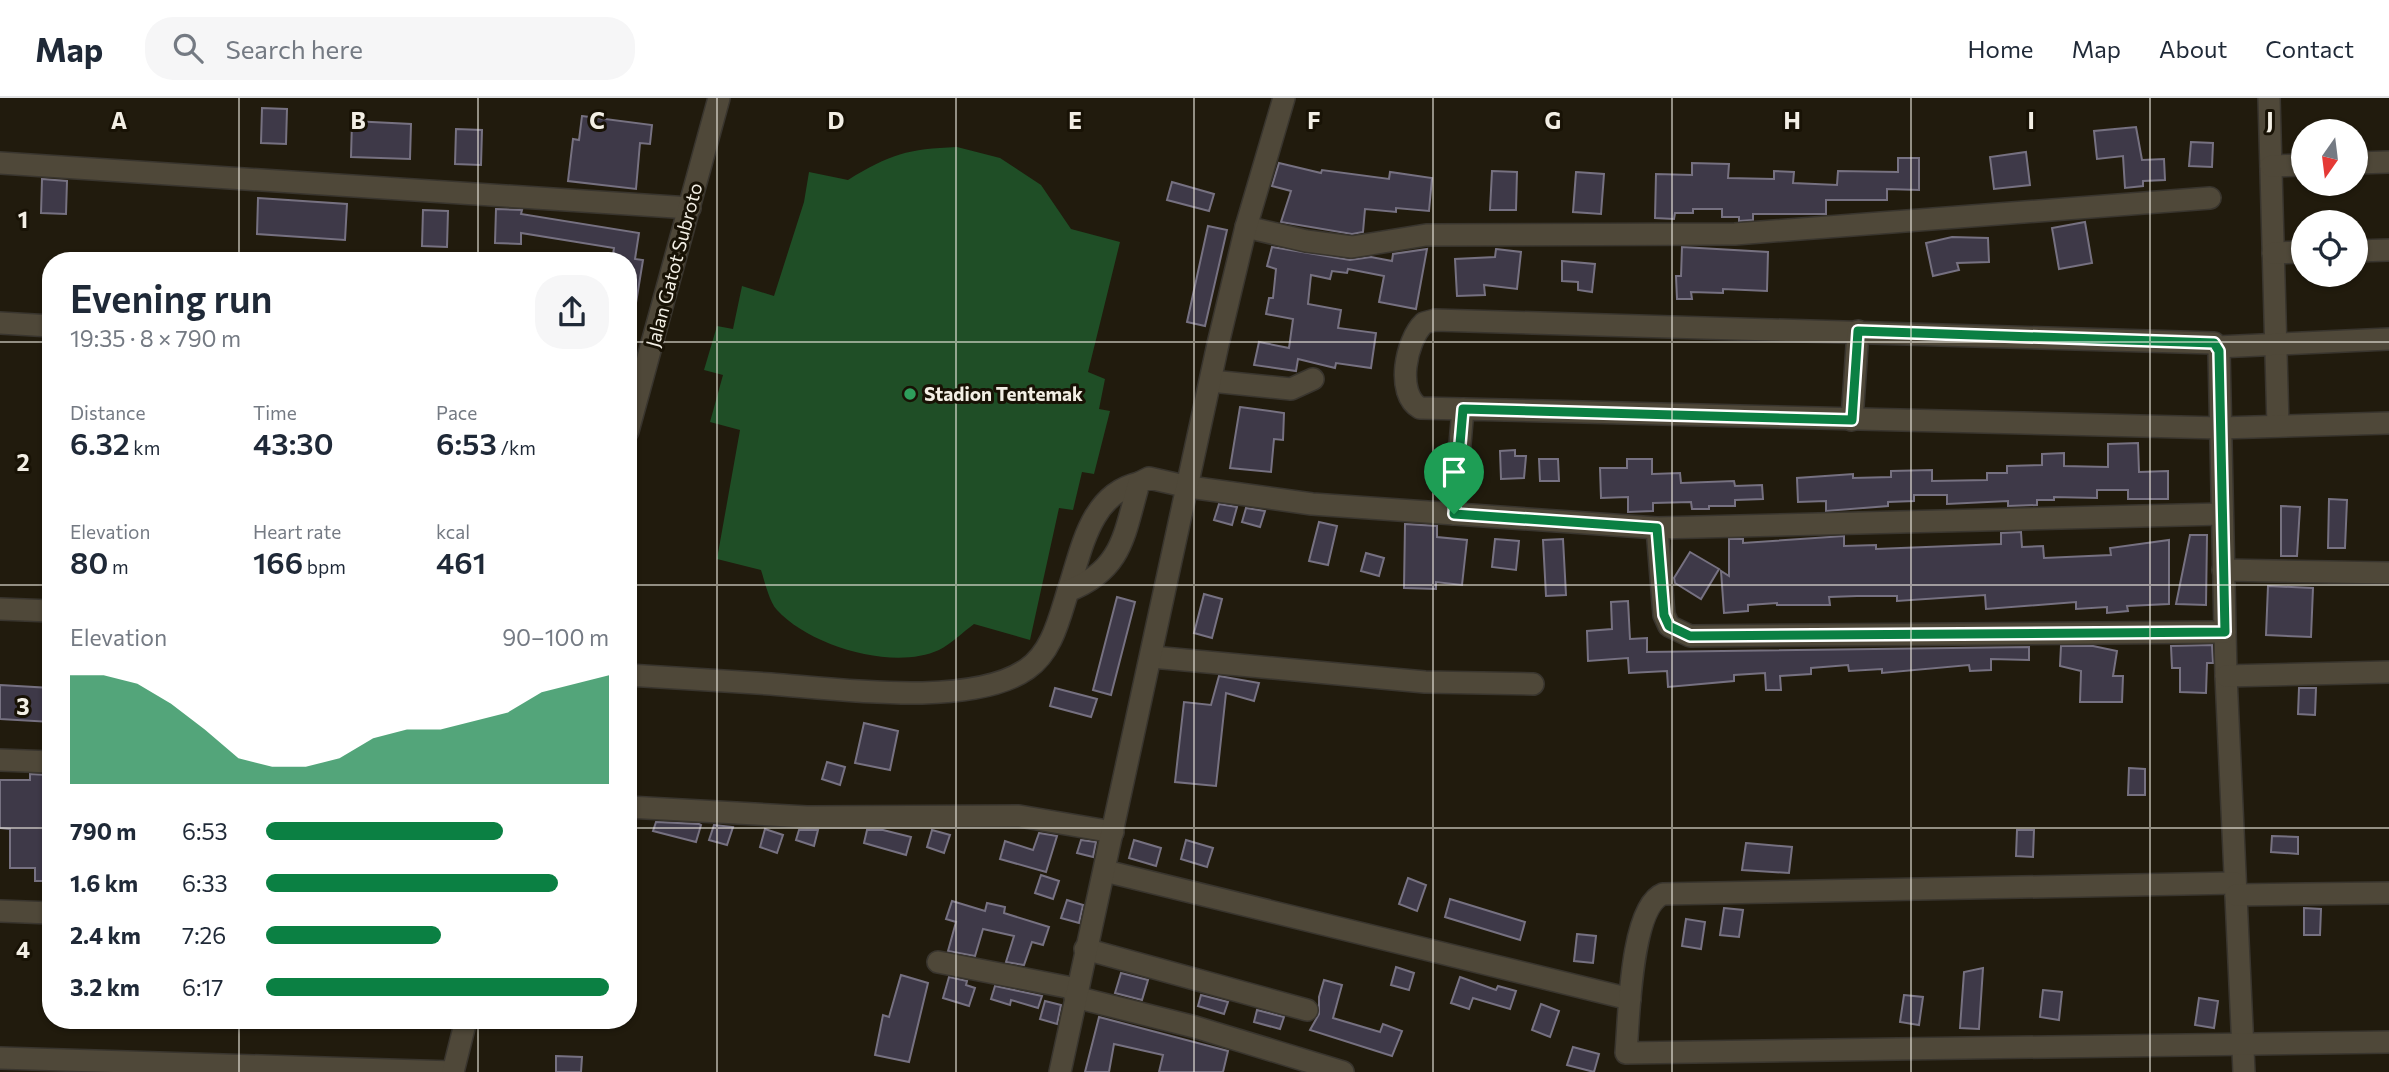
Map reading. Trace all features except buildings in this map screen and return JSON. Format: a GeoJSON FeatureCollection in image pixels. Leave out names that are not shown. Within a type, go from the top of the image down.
{"type":"FeatureCollection","features":[{"type":"Feature","properties":{"kind":"street","name":"Jalan Gatot Subroto"},"geometry":{"type":"LineString","coordinates":[[638,359],[690,208],[719,98]]}},
{"type":"Feature","properties":{"kind":"street"},"geometry":{"type":"LineString","coordinates":[[1060,1072],[1246,226],[1283,98]]}},
{"type":"Feature","properties":{"kind":"street"},"geometry":{"type":"LineString","coordinates":[[2269,98],[2278,426]]}},
{"type":"Feature","properties":{"kind":"street"},"geometry":{"type":"LineString","coordinates":[[2368,163],[2389,162]]}},
{"type":"Feature","properties":{"kind":"street"},"geometry":{"type":"LineString","coordinates":[[0,163],[690,208]]}},
{"type":"Feature","properties":{"kind":"street"},"geometry":{"type":"LineString","coordinates":[[2271,166],[2291,165]]}},
{"type":"Feature","properties":{"kind":"street"},"geometry":{"type":"LineString","coordinates":[[1246,226],[1306,241],[1352,247],[1426,235],[1735,234],[2210,198]]}},
{"type":"Feature","properties":{"kind":"street"},"geometry":{"type":"LineString","coordinates":[[2368,251],[2389,250]]}},
{"type":"Feature","properties":{"kind":"street"},"geometry":{"type":"LineString","coordinates":[[2273,253],[2291,252]]}},
{"type":"Feature","properties":{"kind":"street"},"geometry":{"type":"LineString","coordinates":[[2244,1072],[2246,892],[2226,676],[2225,632],[2237,570],[2222,514],[2220,428],[2217,347],[2214,343],[1448,320],[1423,323],[1417,330],[1410,352],[1406,381],[1408,397],[1420,408],[2220,428],[2389,423]]}},
{"type":"Feature","properties":{"kind":"street"},"geometry":{"type":"LineString","coordinates":[[0,323],[42,325]]}},
{"type":"Feature","properties":{"kind":"street"},"geometry":{"type":"LineString","coordinates":[[1852,420],[1858,331]]}},
{"type":"Feature","properties":{"kind":"street"},"geometry":{"type":"LineString","coordinates":[[2217,347],[2389,339]]}},
{"type":"Feature","properties":{"kind":"street"},"geometry":{"type":"LineString","coordinates":[[1211,381],[1291,389],[1313,379]]}},
{"type":"Feature","properties":{"kind":"street"},"geometry":{"type":"LineString","coordinates":[[1454,514],[1463,409]]}},
{"type":"Feature","properties":{"kind":"street"},"geometry":{"type":"LineString","coordinates":[[637,676],[870,691],[955,691],[1002,682],[1028,669],[1042,656],[1052,640],[1089,526],[1099,508],[1113,493],[1149,478],[1189,487],[1312,504],[1657,528],[2222,514]]}},
{"type":"Feature","properties":{"kind":"street"},"geometry":{"type":"LineString","coordinates":[[1068,591],[1092,581],[1115,559],[1139,483]]}},
{"type":"Feature","properties":{"kind":"street"},"geometry":{"type":"LineString","coordinates":[[1657,528],[1664,615],[1669,626],[1690,636],[2225,632]]}},
{"type":"Feature","properties":{"kind":"street"},"geometry":{"type":"LineString","coordinates":[[2237,570],[2389,573]]}},
{"type":"Feature","properties":{"kind":"street"},"geometry":{"type":"LineString","coordinates":[[0,609],[42,611]]}},
{"type":"Feature","properties":{"kind":"street"},"geometry":{"type":"LineString","coordinates":[[1152,657],[1425,682],[1533,684]]}},
{"type":"Feature","properties":{"kind":"street"},"geometry":{"type":"LineString","coordinates":[[2226,676],[2389,672]]}},
{"type":"Feature","properties":{"kind":"street"},"geometry":{"type":"LineString","coordinates":[[0,760],[42,762]]}},
{"type":"Feature","properties":{"kind":"street"},"geometry":{"type":"LineString","coordinates":[[637,808],[807,817],[1019,816],[1113,832]]}},
{"type":"Feature","properties":{"kind":"street"},"geometry":{"type":"LineString","coordinates":[[1105,871],[1630,999]]}},
{"type":"Feature","properties":{"kind":"street"},"geometry":{"type":"LineString","coordinates":[[2389,892],[1663,894],[1648,905],[1641,927],[1624,1062],[2243,1043],[2389,1042]]}},
{"type":"Feature","properties":{"kind":"street"},"geometry":{"type":"LineString","coordinates":[[0,911],[42,913]]}},
{"type":"Feature","properties":{"kind":"street"},"geometry":{"type":"LineString","coordinates":[[1085,949],[1307,1010]]}},
{"type":"Feature","properties":{"kind":"street"},"geometry":{"type":"LineString","coordinates":[[939,962],[1076,993],[1342,1072]]}},
{"type":"Feature","properties":{"kind":"street"},"geometry":{"type":"LineString","coordinates":[[0,1058],[453,1072],[464,1029]]}},
{"type":"Feature","properties":{"kind":"green space","name":"Stadion Tentemak"},"geometry":{"type":"Polygon","coordinates":[[[957,147],[1000,158],[1041,185],[1071,229],[1120,242],[1088,372],[1105,379],[1099,409],[1110,411],[1094,474],[1082,472],[1073,510],[1059,508],[1030,640],[974,624],[939,650],[920,656],[899,658],[876,656],[831,644],[810,634],[777,610],[769,597],[761,570],[717,559],[740,430],[710,422],[723,375],[704,370],[717,326],[733,329],[742,286],[774,296],[804,202],[809,172],[848,180],[900,154],[957,147]]]}},
{"type":"Feature","properties":{"kind":"place","name":"Stadion Tentemak"},"geometry":{"type":"Point","coordinates":[910,394]}},
{"type":"Feature","properties":{"kind":"route"},"geometry":{"type":"LineString","coordinates":[[1858,331],[2202,341],[2214,343],[2219,351],[2225,632],[1690,636],[1669,626],[1664,615],[1660,592],[1657,528],[1454,514],[1463,409],[1852,420],[1858,331]]}}]}
